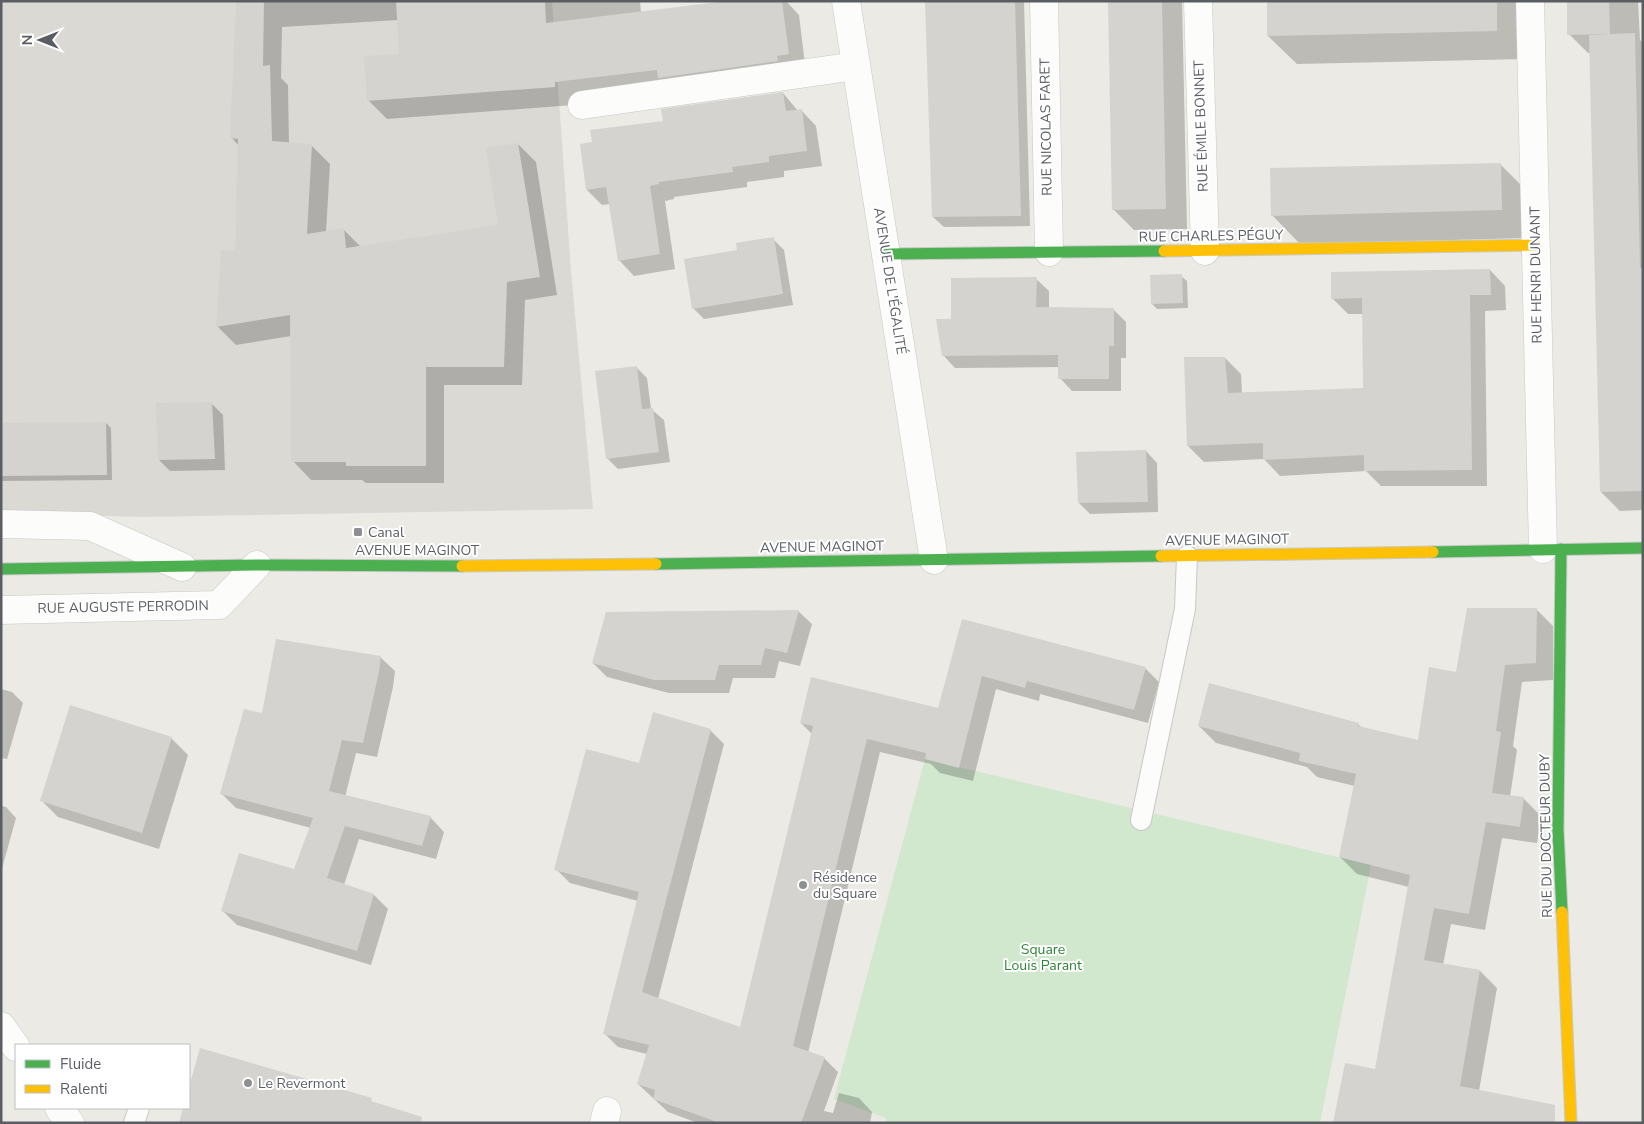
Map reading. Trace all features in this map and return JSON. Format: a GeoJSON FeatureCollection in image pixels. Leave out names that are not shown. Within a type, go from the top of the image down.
{"type":"FeatureCollection","features":[{"type":"Feature","properties":{"kind":"main road","name":"RUE CHARLES PÉGUY"},"geometry":{"type":"LineString","coordinates":[[886,254],[1536,245]]}},
{"type":"Feature","properties":{"kind":"main road","name":"AVENUE MAGINOT"},"geometry":{"type":"LineString","coordinates":[[1,569],[257,565],[434,566],[934,560],[1643,548]]}},
{"type":"Feature","properties":{"kind":"main road","name":"RUE DU DOCTEUR DUBY"},"geometry":{"type":"LineString","coordinates":[[1552,549],[1558,830],[1571,1123]]}},
{"type":"Feature","properties":{"kind":"street","name":"AVENUE DE L'ÉGALITÉ"},"geometry":{"type":"LineString","coordinates":[[846,1],[934,560]]}},
{"type":"Feature","properties":{"kind":"street","name":"RUE NICOLAS FARET"},"geometry":{"type":"LineString","coordinates":[[1044,1],[1049,252]]}},
{"type":"Feature","properties":{"kind":"street","name":"RUE ÉMILE BONNET"},"geometry":{"type":"LineString","coordinates":[[1198,1],[1205,251]]}},
{"type":"Feature","properties":{"kind":"street","name":"RUE HENRI DUNANT"},"geometry":{"type":"LineString","coordinates":[[1530,1],[1536,245],[1552,549]]}},
{"type":"Feature","properties":{"kind":"street"},"geometry":{"type":"LineString","coordinates":[[582,105],[856,66]]}},
{"type":"Feature","properties":{"kind":"street"},"geometry":{"type":"LineString","coordinates":[[1,524],[90,526],[182,567]]}},
{"type":"Feature","properties":{"kind":"street","name":"RUE AUGUSTE PERRODIN"},"geometry":{"type":"LineString","coordinates":[[1,610],[218,605],[257,565]]}},
{"type":"Feature","properties":{"kind":"street"},"geometry":{"type":"LineString","coordinates":[[1,1026],[15,1046]]}},
{"type":"Feature","properties":{"kind":"street"},"geometry":{"type":"LineString","coordinates":[[60,1109],[70,1123]]}},
{"type":"Feature","properties":{"kind":"lane"},"geometry":{"type":"LineString","coordinates":[[1141,820],[1185,609],[1187,556]]}},
{"type":"Feature","properties":{"kind":"lane"},"geometry":{"type":"LineString","coordinates":[[134,1123],[139,1109]]}},
{"type":"Feature","properties":{"kind":"shaded area"},"geometry":{"type":"Polygon","coordinates":[[[1,1],[552,1],[571,271],[593,509],[143,517],[1,513],[1,1]]]}},
{"type":"Feature","properties":{"kind":"green space","name":"Square Louis Parant"},"geometry":{"type":"Polygon","coordinates":[[[925,759],[1371,865],[1320,1123],[886,1123],[886,1118],[834,1099],[925,759]]]}},
{"type":"Feature","properties":{"kind":"building"},"geometry":{"type":"Polygon","coordinates":[[[236,1],[264,1],[263,66],[270,65],[272,141],[312,144],[307,234],[344,228],[346,248],[498,225],[486,148],[518,143],[540,277],[507,282],[504,367],[426,367],[426,466],[346,466],[346,462],[291,462],[290,315],[216,327],[221,250],[235,251],[238,139],[230,138],[236,1]]]}},
{"type":"Feature","properties":{"kind":"building"},"geometry":{"type":"Polygon","coordinates":[[[396,1],[545,1],[546,23],[727,1],[782,1],[789,54],[777,56],[778,61],[658,78],[657,70],[555,82],[555,87],[367,101],[364,56],[399,54],[396,1]]]}},
{"type":"Feature","properties":{"kind":"building"},"geometry":{"type":"Polygon","coordinates":[[[925,1],[1015,1],[1021,216],[932,217],[925,1]]]}},
{"type":"Feature","properties":{"kind":"building"},"geometry":{"type":"Polygon","coordinates":[[[1108,1],[1162,1],[1166,209],[1112,210],[1108,1]]]}},
{"type":"Feature","properties":{"kind":"building"},"geometry":{"type":"Polygon","coordinates":[[[1267,1],[1497,1],[1497,31],[1267,36],[1267,1]]]}},
{"type":"Feature","properties":{"kind":"building"},"geometry":{"type":"Polygon","coordinates":[[[1567,1],[1609,1],[1610,34],[1635,33],[1640,268],[1643,268],[1643,491],[1600,492],[1589,35],[1608,34],[1567,35],[1567,1]]]}},
{"type":"Feature","properties":{"kind":"building"},"geometry":{"type":"Polygon","coordinates":[[[783,92],[786,111],[802,109],[807,151],[769,156],[769,162],[732,167],[733,172],[659,182],[659,184],[650,186],[660,254],[618,261],[606,187],[586,190],[580,144],[592,142],[590,130],[663,121],[661,109],[783,92]]]}},
{"type":"Feature","properties":{"kind":"building"},"geometry":{"type":"Polygon","coordinates":[[[1501,163],[1502,210],[1271,216],[1270,168],[1501,163]]]}},
{"type":"Feature","properties":{"kind":"building"},"geometry":{"type":"Polygon","coordinates":[[[774,237],[783,294],[692,309],[684,259],[737,250],[736,243],[774,237]]]}},
{"type":"Feature","properties":{"kind":"building"},"geometry":{"type":"Polygon","coordinates":[[[1490,269],[1491,295],[1470,295],[1472,470],[1364,471],[1364,455],[1263,460],[1263,443],[1187,446],[1184,357],[1225,357],[1228,393],[1363,388],[1362,298],[1331,299],[1331,272],[1490,269]]]}},
{"type":"Feature","properties":{"kind":"building"},"geometry":{"type":"Polygon","coordinates":[[[1182,274],[1183,303],[1151,304],[1150,275],[1182,274]]]}},
{"type":"Feature","properties":{"kind":"building"},"geometry":{"type":"Polygon","coordinates":[[[1037,277],[1036,307],[1114,308],[1114,346],[1109,346],[1109,379],[1058,379],[1058,355],[942,356],[936,319],[951,319],[951,278],[1037,277]]]}},
{"type":"Feature","properties":{"kind":"building"},"geometry":{"type":"Polygon","coordinates":[[[637,366],[642,409],[653,408],[659,452],[606,459],[595,371],[637,366]]]}},
{"type":"Feature","properties":{"kind":"building"},"geometry":{"type":"Polygon","coordinates":[[[212,402],[215,459],[158,460],[156,403],[212,402]]]}},
{"type":"Feature","properties":{"kind":"building"},"geometry":{"type":"Polygon","coordinates":[[[106,422],[107,475],[1,476],[1,423],[106,422]]]}},
{"type":"Feature","properties":{"kind":"building"},"geometry":{"type":"Polygon","coordinates":[[[1146,450],[1148,502],[1078,503],[1076,452],[1146,450]]]}},
{"type":"Feature","properties":{"kind":"building"},"geometry":{"type":"Polygon","coordinates":[[[1467,608],[1537,608],[1536,663],[1505,665],[1496,731],[1501,732],[1492,793],[1524,797],[1520,827],[1486,822],[1469,914],[1434,908],[1424,960],[1480,970],[1460,1086],[1555,1105],[1555,1123],[1333,1123],[1345,1063],[1375,1069],[1410,875],[1339,857],[1356,774],[1299,761],[1300,753],[1198,726],[1209,683],[1359,723],[1358,726],[1418,740],[1429,667],[1456,672],[1467,608]]]}},
{"type":"Feature","properties":{"kind":"building"},"geometry":{"type":"Polygon","coordinates":[[[799,610],[787,653],[765,648],[761,665],[719,665],[715,680],[654,680],[592,663],[606,612],[799,610]]]}},
{"type":"Feature","properties":{"kind":"building"},"geometry":{"type":"Polygon","coordinates":[[[962,619],[1146,667],[1134,710],[1027,681],[1025,688],[982,676],[959,768],[925,759],[926,753],[867,739],[793,1046],[825,1057],[801,1123],[720,1123],[653,1099],[655,1090],[637,1084],[649,1045],[603,1034],[639,892],[554,870],[586,749],[639,763],[653,712],[711,729],[642,992],[740,1027],[813,726],[800,723],[811,677],[938,708],[962,619]]]}},
{"type":"Feature","properties":{"kind":"building"},"geometry":{"type":"Polygon","coordinates":[[[276,639],[381,656],[363,743],[342,740],[329,791],[431,816],[422,846],[345,826],[327,878],[374,894],[357,951],[221,911],[239,853],[294,869],[313,818],[220,794],[244,709],[262,713],[276,639]]]}},
{"type":"Feature","properties":{"kind":"building"},"geometry":{"type":"Polygon","coordinates":[[[70,705],[172,737],[142,833],[40,801],[70,705]]]}},
{"type":"Feature","properties":{"kind":"building","name":"Le Revermont"},"geometry":{"type":"Polygon","coordinates":[[[200,1048],[372,1098],[371,1101],[422,1117],[421,1123],[179,1123],[183,1109],[190,1109],[190,1083],[200,1048]]]}},
{"type":"Feature","properties":{"kind":"traffic: fast"},"geometry":{"type":"LineString","coordinates":[[886,254],[1164,251]]}},
{"type":"Feature","properties":{"kind":"traffic: fast"},"geometry":{"type":"LineString","coordinates":[[1433,552],[1643,548]]}},
{"type":"Feature","properties":{"kind":"traffic: fast"},"geometry":{"type":"LineString","coordinates":[[1561,549],[1558,830],[1562,912]]}},
{"type":"Feature","properties":{"kind":"traffic: fast"},"geometry":{"type":"LineString","coordinates":[[656,564],[1161,556]]}},
{"type":"Feature","properties":{"kind":"traffic: fast"},"geometry":{"type":"LineString","coordinates":[[1,569],[257,565],[462,566]]}},
{"type":"Feature","properties":{"kind":"traffic: slow"},"geometry":{"type":"LineString","coordinates":[[1164,251],[1536,245]]}},
{"type":"Feature","properties":{"kind":"traffic: slow"},"geometry":{"type":"LineString","coordinates":[[1161,556],[1433,552]]}},
{"type":"Feature","properties":{"kind":"traffic: slow"},"geometry":{"type":"LineString","coordinates":[[462,566],[656,564]]}},
{"type":"Feature","properties":{"kind":"traffic: slow"},"geometry":{"type":"LineString","coordinates":[[1562,912],[1571,1123]]}},
{"type":"Feature","properties":{"kind":"place","name":"Canal"},"geometry":{"type":"Point","coordinates":[358,532]}},
{"type":"Feature","properties":{"kind":"place","name":"Résidence du Square"},"geometry":{"type":"Point","coordinates":[803,885]}},
{"type":"Feature","properties":{"kind":"place","name":"Le Revermont"},"geometry":{"type":"Point","coordinates":[248,1083]}}]}
